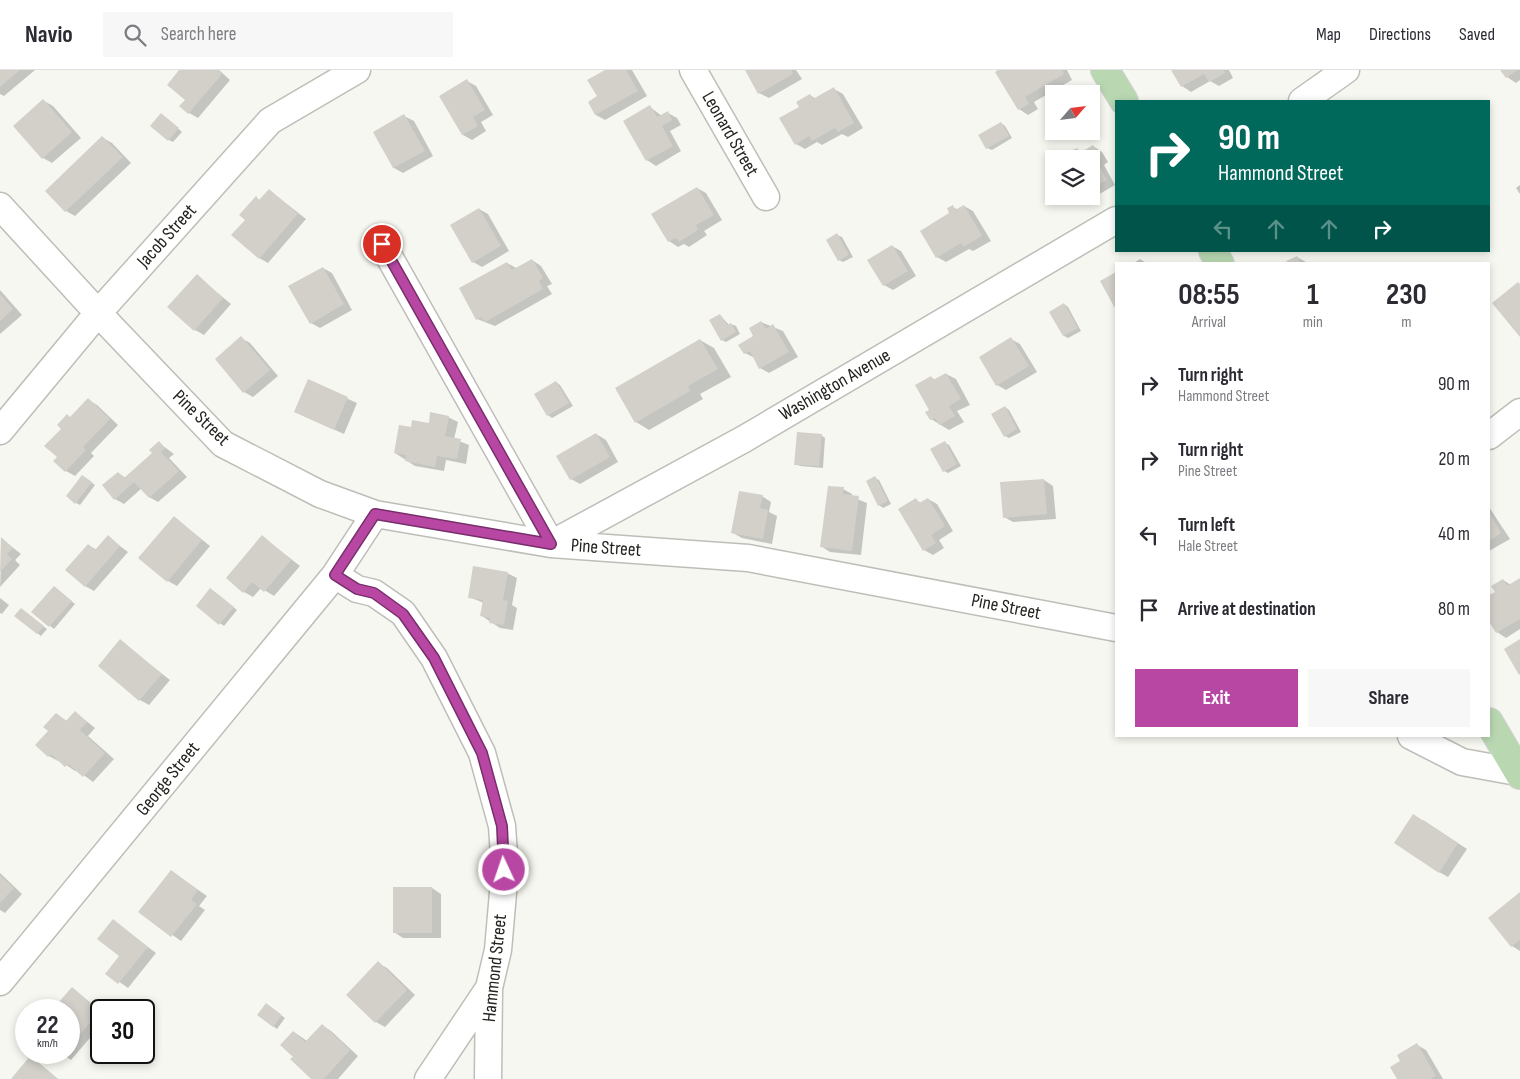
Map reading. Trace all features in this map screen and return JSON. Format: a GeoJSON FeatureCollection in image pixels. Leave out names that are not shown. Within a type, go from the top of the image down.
{"type":"FeatureCollection","features":[{"type":"Feature","properties":{"kind":"main road"},"geometry":{"type":"LineString","coordinates":[[1106,70],[1123,100]]}},
{"type":"Feature","properties":{"kind":"main road"},"geometry":{"type":"LineString","coordinates":[[1490,724],[1519,773]]}},
{"type":"Feature","properties":{"kind":"street","name":"Jacob Street"},"geometry":{"type":"LineString","coordinates":[[0,431],[98,313],[270,121],[357,70]]}},
{"type":"Feature","properties":{"kind":"street","name":"Leonard Street"},"geometry":{"type":"LineString","coordinates":[[693,70],[766,198]]}},
{"type":"Feature","properties":{"kind":"street"},"geometry":{"type":"LineString","coordinates":[[1303,100],[1346,70]]}},
{"type":"Feature","properties":{"kind":"street","name":"Pine Street"},"geometry":{"type":"LineString","coordinates":[[0,206],[98,313],[223,444],[320,494],[375,514],[551,544],[748,558],[1115,628]]}},
{"type":"Feature","properties":{"kind":"street","name":"Washington Avenue"},"geometry":{"type":"LineString","coordinates":[[551,544],[744,439],[1115,221]]}},
{"type":"Feature","properties":{"kind":"street"},"geometry":{"type":"LineString","coordinates":[[382,244],[551,544]]}},
{"type":"Feature","properties":{"kind":"street"},"geometry":{"type":"LineString","coordinates":[[1490,435],[1520,412]]}},
{"type":"Feature","properties":{"kind":"street"},"geometry":{"type":"LineString","coordinates":[[335,575],[375,514]]}},
{"type":"Feature","properties":{"kind":"street","name":"George Street"},"geometry":{"type":"LineString","coordinates":[[0,982],[335,575]]}},
{"type":"Feature","properties":{"kind":"street","name":"Hammond Street"},"geometry":{"type":"LineString","coordinates":[[335,575],[357,589],[374,593],[403,614],[434,658],[482,753],[502,826],[504,870],[498,950],[489,988],[488,1079]]}},
{"type":"Feature","properties":{"kind":"street"},"geometry":{"type":"LineString","coordinates":[[1413,737],[1462,762],[1519,773]]}},
{"type":"Feature","properties":{"kind":"street"},"geometry":{"type":"LineString","coordinates":[[428,1079],[489,988]]}},
{"type":"Feature","properties":{"kind":"building"},"geometry":{"type":"Polygon","coordinates":[[[0,70],[20,70],[0,87],[0,70]]]}},
{"type":"Feature","properties":{"kind":"building"},"geometry":{"type":"Polygon","coordinates":[[[179,70],[218,70],[222,74],[188,114],[179,106],[185,100],[167,85],[179,70]]]}},
{"type":"Feature","properties":{"kind":"building"},"geometry":{"type":"Polygon","coordinates":[[[605,70],[626,70],[638,91],[595,115],[588,102],[597,96],[587,80],[605,70]]]}},
{"type":"Feature","properties":{"kind":"building"},"geometry":{"type":"Polygon","coordinates":[[[745,70],[791,70],[793,74],[758,94],[745,70]]]}},
{"type":"Feature","properties":{"kind":"building"},"geometry":{"type":"Polygon","coordinates":[[[998,70],[1062,70],[1064,74],[1025,97],[1029,104],[1018,110],[995,72],[998,70]]]}},
{"type":"Feature","properties":{"kind":"building"},"geometry":{"type":"Polygon","coordinates":[[[1171,70],[1224,70],[1225,73],[1209,82],[1204,74],[1181,87],[1171,70]]]}},
{"type":"Feature","properties":{"kind":"building"},"geometry":{"type":"Polygon","coordinates":[[[1500,70],[1517,70],[1506,78],[1500,70]]]}},
{"type":"Feature","properties":{"kind":"building"},"geometry":{"type":"Polygon","coordinates":[[[467,79],[485,110],[473,117],[478,126],[462,135],[439,96],[467,79]]]}},
{"type":"Feature","properties":{"kind":"building"},"geometry":{"type":"Polygon","coordinates":[[[834,87],[854,123],[838,132],[835,128],[812,141],[809,136],[795,145],[779,118],[799,107],[796,102],[810,94],[813,99],[834,87]]]}},
{"type":"Feature","properties":{"kind":"building"},"geometry":{"type":"Polygon","coordinates":[[[43,99],[72,132],[42,159],[13,126],[43,99]]]}},
{"type":"Feature","properties":{"kind":"building"},"geometry":{"type":"Polygon","coordinates":[[[650,105],[657,117],[668,111],[672,120],[662,126],[673,146],[646,161],[623,121],[650,105]]]}},
{"type":"Feature","properties":{"kind":"building"},"geometry":{"type":"Polygon","coordinates":[[[161,113],[179,128],[168,141],[150,126],[161,113]]]}},
{"type":"Feature","properties":{"kind":"building"},"geometry":{"type":"Polygon","coordinates":[[[404,114],[425,151],[393,168],[373,132],[404,114]]]}},
{"type":"Feature","properties":{"kind":"building"},"geometry":{"type":"Polygon","coordinates":[[[1001,122],[1009,136],[986,149],[978,135],[1001,122]]]}},
{"type":"Feature","properties":{"kind":"building"},"geometry":{"type":"Polygon","coordinates":[[[102,136],[123,157],[65,212],[45,191],[102,136]]]}},
{"type":"Feature","properties":{"kind":"building"},"geometry":{"type":"Polygon","coordinates":[[[1093,145],[1096,150],[1085,150],[1093,145]]]}},
{"type":"Feature","properties":{"kind":"building"},"geometry":{"type":"Polygon","coordinates":[[[1100,168],[1107,180],[1100,184],[1100,168]]]}},
{"type":"Feature","properties":{"kind":"building"},"geometry":{"type":"Polygon","coordinates":[[[697,187],[714,215],[696,225],[698,230],[679,242],[676,238],[668,242],[651,214],[697,187]]]}},
{"type":"Feature","properties":{"kind":"building"},"geometry":{"type":"Polygon","coordinates":[[[269,189],[298,214],[259,259],[231,235],[245,220],[239,215],[256,196],[259,200],[269,189]]]}},
{"type":"Feature","properties":{"kind":"building"},"geometry":{"type":"Polygon","coordinates":[[[953,205],[955,210],[964,205],[982,236],[963,247],[961,243],[936,258],[920,231],[949,213],[947,208],[953,205]]]}},
{"type":"Feature","properties":{"kind":"building"},"geometry":{"type":"Polygon","coordinates":[[[479,208],[501,246],[472,263],[450,225],[479,208]]]}},
{"type":"Feature","properties":{"kind":"building"},"geometry":{"type":"Polygon","coordinates":[[[837,233],[849,255],[838,261],[826,240],[837,233]]]}},
{"type":"Feature","properties":{"kind":"building"},"geometry":{"type":"Polygon","coordinates":[[[892,245],[908,271],[883,286],[867,260],[892,245]]]}},
{"type":"Feature","properties":{"kind":"building"},"geometry":{"type":"Polygon","coordinates":[[[1297,256],[1300,262],[1287,262],[1297,256]]]}},
{"type":"Feature","properties":{"kind":"building"},"geometry":{"type":"Polygon","coordinates":[[[532,259],[543,278],[539,281],[543,289],[485,322],[481,317],[476,320],[459,288],[507,262],[512,270],[532,259]]]}},
{"type":"Feature","properties":{"kind":"building"},"geometry":{"type":"Polygon","coordinates":[[[323,267],[344,304],[310,324],[288,286],[323,267]]]}},
{"type":"Feature","properties":{"kind":"building"},"geometry":{"type":"Polygon","coordinates":[[[1115,273],[1115,308],[1100,281],[1115,273]]]}},
{"type":"Feature","properties":{"kind":"building"},"geometry":{"type":"Polygon","coordinates":[[[197,274],[223,298],[194,331],[167,307],[197,274]]]}},
{"type":"Feature","properties":{"kind":"building"},"geometry":{"type":"Polygon","coordinates":[[[1518,282],[1520,284],[1520,337],[1492,303],[1518,282]]]}},
{"type":"Feature","properties":{"kind":"building"},"geometry":{"type":"Polygon","coordinates":[[[0,294],[13,309],[0,321],[0,294]]]}},
{"type":"Feature","properties":{"kind":"building"},"geometry":{"type":"Polygon","coordinates":[[[1064,303],[1078,328],[1063,336],[1049,312],[1064,303]]]}},
{"type":"Feature","properties":{"kind":"building"},"geometry":{"type":"Polygon","coordinates":[[[720,314],[727,325],[731,323],[736,332],[721,341],[709,320],[720,314]]]}},
{"type":"Feature","properties":{"kind":"building"},"geometry":{"type":"Polygon","coordinates":[[[761,321],[766,329],[773,324],[789,352],[759,369],[750,351],[744,354],[738,345],[753,336],[749,328],[761,321]]]}},
{"type":"Feature","properties":{"kind":"building"},"geometry":{"type":"Polygon","coordinates":[[[241,336],[270,370],[243,393],[215,359],[241,336]]]}},
{"type":"Feature","properties":{"kind":"building"},"geometry":{"type":"Polygon","coordinates":[[[1011,337],[1029,366],[996,386],[979,357],[1011,337]]]}},
{"type":"Feature","properties":{"kind":"building"},"geometry":{"type":"Polygon","coordinates":[[[700,339],[718,369],[688,386],[690,391],[635,423],[615,388],[700,339]]]}},
{"type":"Feature","properties":{"kind":"building"},"geometry":{"type":"Polygon","coordinates":[[[946,373],[961,399],[949,406],[955,416],[939,425],[935,418],[930,420],[925,412],[929,410],[915,385],[931,376],[933,380],[946,373]]]}},
{"type":"Feature","properties":{"kind":"building"},"geometry":{"type":"Polygon","coordinates":[[[308,379],[348,397],[334,430],[294,412],[308,379]]]}},
{"type":"Feature","properties":{"kind":"building"},"geometry":{"type":"Polygon","coordinates":[[[556,381],[569,403],[547,416],[534,394],[556,381]]]}},
{"type":"Feature","properties":{"kind":"building"},"geometry":{"type":"Polygon","coordinates":[[[88,398],[110,419],[83,447],[86,450],[65,472],[53,461],[57,457],[44,446],[61,429],[57,425],[67,414],[70,417],[88,398]]]}},
{"type":"Feature","properties":{"kind":"building"},"geometry":{"type":"Polygon","coordinates":[[[1005,406],[1017,429],[1004,437],[991,414],[1005,406]]]}},
{"type":"Feature","properties":{"kind":"building"},"geometry":{"type":"Polygon","coordinates":[[[430,412],[449,416],[445,436],[461,439],[457,459],[437,456],[435,467],[405,461],[406,455],[394,453],[399,425],[411,427],[412,420],[429,423],[430,412]]]}},
{"type":"Feature","properties":{"kind":"building"},"geometry":{"type":"Polygon","coordinates":[[[797,432],[822,434],[819,466],[794,465],[797,432]]]}},
{"type":"Feature","properties":{"kind":"building"},"geometry":{"type":"Polygon","coordinates":[[[596,433],[610,457],[570,480],[556,456],[596,433]]]}},
{"type":"Feature","properties":{"kind":"building"},"geometry":{"type":"Polygon","coordinates":[[[159,441],[165,448],[161,452],[179,471],[149,498],[134,482],[114,500],[102,485],[118,472],[124,478],[152,453],[149,450],[159,441]]]}},
{"type":"Feature","properties":{"kind":"building"},"geometry":{"type":"Polygon","coordinates":[[[945,441],[957,464],[943,472],[930,449],[945,441]]]}},
{"type":"Feature","properties":{"kind":"building"},"geometry":{"type":"Polygon","coordinates":[[[82,475],[92,482],[75,504],[66,496],[82,475]]]}},
{"type":"Feature","properties":{"kind":"building"},"geometry":{"type":"Polygon","coordinates":[[[875,476],[888,501],[878,506],[866,481],[875,476]]]}},
{"type":"Feature","properties":{"kind":"building"},"geometry":{"type":"Polygon","coordinates":[[[1044,479],[1047,514],[1003,518],[1000,482],[1044,479]]]}},
{"type":"Feature","properties":{"kind":"building"},"geometry":{"type":"Polygon","coordinates":[[[828,486],[844,487],[843,494],[859,496],[852,551],[820,547],[828,486]]]}},
{"type":"Feature","properties":{"kind":"building"},"geometry":{"type":"Polygon","coordinates":[[[739,491],[763,495],[760,508],[768,510],[763,539],[731,533],[739,491]]]}},
{"type":"Feature","properties":{"kind":"building"},"geometry":{"type":"Polygon","coordinates":[[[916,498],[919,503],[928,498],[945,526],[931,535],[936,543],[923,551],[898,509],[916,498]]]}},
{"type":"Feature","properties":{"kind":"building"},"geometry":{"type":"Polygon","coordinates":[[[1490,514],[1501,533],[1490,540],[1490,514]]]}},
{"type":"Feature","properties":{"kind":"building"},"geometry":{"type":"Polygon","coordinates":[[[174,516],[202,540],[167,582],[138,558],[174,516]]]}},
{"type":"Feature","properties":{"kind":"building"},"geometry":{"type":"Polygon","coordinates":[[[108,535],[120,546],[85,587],[65,570],[88,544],[95,550],[108,535]]]}},
{"type":"Feature","properties":{"kind":"building"},"geometry":{"type":"Polygon","coordinates":[[[262,535],[291,560],[264,592],[252,582],[243,593],[226,578],[262,535]]]}},
{"type":"Feature","properties":{"kind":"building"},"geometry":{"type":"Polygon","coordinates":[[[1,537],[13,548],[7,554],[12,559],[0,572],[1,537]]]}},
{"type":"Feature","properties":{"kind":"building"},"geometry":{"type":"Polygon","coordinates":[[[473,566],[508,572],[503,600],[508,601],[504,625],[489,623],[490,618],[480,616],[483,600],[468,598],[473,566]]]}},
{"type":"Feature","properties":{"kind":"building"},"geometry":{"type":"Polygon","coordinates":[[[1520,578],[1520,619],[1496,633],[1490,624],[1490,594],[1495,592],[1491,586],[1503,579],[1507,586],[1520,578]]]}},
{"type":"Feature","properties":{"kind":"building"},"geometry":{"type":"Polygon","coordinates":[[[54,586],[72,601],[49,627],[31,612],[54,586]]]}},
{"type":"Feature","properties":{"kind":"building"},"geometry":{"type":"Polygon","coordinates":[[[210,588],[234,607],[219,625],[196,606],[210,588]]]}},
{"type":"Feature","properties":{"kind":"building"},"geometry":{"type":"Polygon","coordinates":[[[21,608],[44,626],[37,634],[14,616],[21,608]]]}},
{"type":"Feature","properties":{"kind":"building"},"geometry":{"type":"Polygon","coordinates":[[[120,639],[162,674],[139,701],[98,666],[120,639]]]}},
{"type":"Feature","properties":{"kind":"building"},"geometry":{"type":"Polygon","coordinates":[[[1520,639],[1520,674],[1519,675],[1504,649],[1520,639]]]}},
{"type":"Feature","properties":{"kind":"building"},"geometry":{"type":"Polygon","coordinates":[[[75,711],[87,722],[80,730],[105,753],[83,777],[68,764],[65,767],[51,754],[48,757],[35,745],[48,731],[43,727],[56,713],[66,721],[75,711]]]}},
{"type":"Feature","properties":{"kind":"building"},"geometry":{"type":"Polygon","coordinates":[[[1413,814],[1458,843],[1439,873],[1394,843],[1413,814]]]}},
{"type":"Feature","properties":{"kind":"building"},"geometry":{"type":"Polygon","coordinates":[[[171,870],[198,890],[191,900],[197,904],[171,937],[138,912],[171,870]]]}},
{"type":"Feature","properties":{"kind":"building"},"geometry":{"type":"Polygon","coordinates":[[[0,875],[14,888],[0,903],[0,875]]]}},
{"type":"Feature","properties":{"kind":"building"},"geometry":{"type":"Polygon","coordinates":[[[393,887],[432,887],[432,933],[393,933],[393,887]]]}},
{"type":"Feature","properties":{"kind":"building"},"geometry":{"type":"Polygon","coordinates":[[[1520,892],[1520,940],[1511,947],[1488,918],[1520,892]]]}},
{"type":"Feature","properties":{"kind":"building"},"geometry":{"type":"Polygon","coordinates":[[[113,919],[148,947],[118,984],[105,974],[119,956],[97,939],[113,919]]]}},
{"type":"Feature","properties":{"kind":"building"},"geometry":{"type":"Polygon","coordinates":[[[378,961],[407,990],[375,1023],[346,995],[378,961]]]}},
{"type":"Feature","properties":{"kind":"building"},"geometry":{"type":"Polygon","coordinates":[[[72,987],[90,1002],[90,1023],[80,1034],[80,999],[62,999],[72,987]]]}},
{"type":"Feature","properties":{"kind":"building"},"geometry":{"type":"Polygon","coordinates":[[[266,1003],[282,1015],[273,1027],[257,1015],[266,1003]]]}},
{"type":"Feature","properties":{"kind":"building"},"geometry":{"type":"Polygon","coordinates":[[[322,1024],[350,1050],[324,1079],[311,1079],[290,1059],[293,1057],[280,1045],[293,1031],[305,1042],[322,1024]]]}},
{"type":"Feature","properties":{"kind":"building"},"geometry":{"type":"Polygon","coordinates":[[[1417,1043],[1436,1076],[1430,1079],[1397,1079],[1390,1067],[1400,1061],[1397,1055],[1417,1043]]]}},
{"type":"Feature","properties":{"kind":"building"},"geometry":{"type":"Polygon","coordinates":[[[23,1064],[39,1064],[57,1079],[11,1079],[23,1064]]]}},
{"type":"Feature","properties":{"kind":"route"},"geometry":{"type":"LineString","coordinates":[[382,244],[551,544],[375,514],[335,575],[357,589],[374,593],[403,614],[434,658],[482,753],[502,826],[504,870]]}}]}
